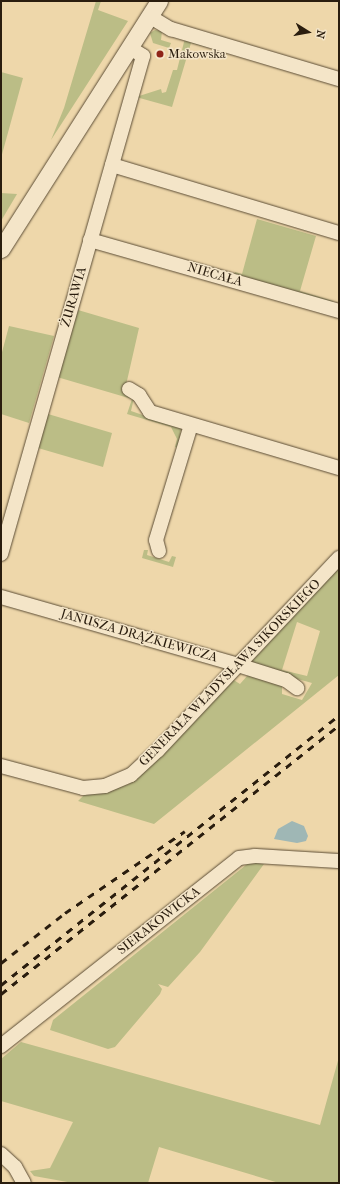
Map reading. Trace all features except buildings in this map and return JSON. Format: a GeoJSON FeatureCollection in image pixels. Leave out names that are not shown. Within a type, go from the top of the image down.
{"type":"FeatureCollection","features":[{"type":"Feature","properties":{"kind":"street"},"geometry":{"type":"LineString","coordinates":[[1,249],[159,1]]}},
{"type":"Feature","properties":{"kind":"street"},"geometry":{"type":"LineString","coordinates":[[149,16],[171,29],[339,79]]}},
{"type":"Feature","properties":{"kind":"street","name":"ŻURAWIA"},"geometry":{"type":"LineString","coordinates":[[1,554],[144,56],[130,48]]}},
{"type":"Feature","properties":{"kind":"street"},"geometry":{"type":"LineString","coordinates":[[112,165],[339,233]]}},
{"type":"Feature","properties":{"kind":"street","name":"NIECAŁA"},"geometry":{"type":"LineString","coordinates":[[90,240],[339,311]]}},
{"type":"Feature","properties":{"kind":"street"},"geometry":{"type":"LineString","coordinates":[[129,389],[139,396],[148,411],[339,468]]}},
{"type":"Feature","properties":{"kind":"street"},"geometry":{"type":"LineString","coordinates":[[159,551],[156,540],[191,425]]}},
{"type":"Feature","properties":{"kind":"street","name":"GENERAŁA WŁADYSŁAWA SIKORSKIEGO"},"geometry":{"type":"LineString","coordinates":[[1,766],[75,787],[98,787],[121,780],[144,764],[339,558]]}},
{"type":"Feature","properties":{"kind":"street","name":"JANUSZA DRĄŻKIEWICZA"},"geometry":{"type":"LineString","coordinates":[[1,597],[238,665],[286,680],[297,688]]}},
{"type":"Feature","properties":{"kind":"street","name":"SIERAKOWICKA"},"geometry":{"type":"LineString","coordinates":[[1,1046],[239,858],[255,856],[339,861]]}},
{"type":"Feature","properties":{"kind":"street"},"geometry":{"type":"LineString","coordinates":[[1,1154],[15,1168],[24,1183]]}},
{"type":"Feature","properties":{"kind":"green space"},"geometry":{"type":"Polygon","coordinates":[[[96,1],[101,1],[98,10],[128,21],[51,140],[64,108],[96,1]]]}},
{"type":"Feature","properties":{"kind":"green space"},"geometry":{"type":"Polygon","coordinates":[[[155,30],[162,31],[161,40],[171,43],[169,48],[153,43],[150,33],[155,30]]]}},
{"type":"Feature","properties":{"kind":"green space"},"geometry":{"type":"Polygon","coordinates":[[[185,38],[214,49],[191,43],[172,107],[136,97],[161,89],[162,93],[166,92],[173,70],[177,70],[185,38]]]}},
{"type":"Feature","properties":{"kind":"green space"},"geometry":{"type":"Polygon","coordinates":[[[1,72],[23,78],[1,158],[1,72]]]}},
{"type":"Feature","properties":{"kind":"green space"},"geometry":{"type":"Polygon","coordinates":[[[1,193],[17,194],[1,221],[1,193]]]}},
{"type":"Feature","properties":{"kind":"green space"},"geometry":{"type":"Polygon","coordinates":[[[257,219],[316,236],[300,291],[333,301],[332,304],[234,276],[235,272],[242,274],[257,219]]]}},
{"type":"Feature","properties":{"kind":"green space"},"geometry":{"type":"Polygon","coordinates":[[[78,310],[139,328],[124,394],[134,398],[131,411],[181,428],[179,448],[175,447],[177,439],[171,427],[127,414],[132,399],[57,377],[78,310]]]}},
{"type":"Feature","properties":{"kind":"green space"},"geometry":{"type":"Polygon","coordinates":[[[9,326],[54,336],[29,423],[1,414],[1,356],[9,326]]]}},
{"type":"Feature","properties":{"kind":"green space"},"geometry":{"type":"Polygon","coordinates":[[[48,414],[112,433],[103,467],[38,448],[48,414]]]}},
{"type":"Feature","properties":{"kind":"green space"},"geometry":{"type":"Polygon","coordinates":[[[144,550],[148,550],[147,555],[169,562],[172,556],[176,557],[173,567],[142,558],[144,550]]]}},
{"type":"Feature","properties":{"kind":"green space"},"geometry":{"type":"Polygon","coordinates":[[[339,565],[339,675],[154,824],[78,801],[85,794],[105,792],[129,784],[232,679],[240,684],[248,675],[282,686],[282,694],[302,700],[312,683],[258,668],[252,661],[339,565]],[[297,622],[282,670],[307,676],[320,631],[297,622]]]}},
{"type":"Feature","properties":{"kind":"green space"},"geometry":{"type":"Polygon","coordinates":[[[251,861],[264,864],[200,952],[168,987],[158,984],[162,989],[160,994],[115,1047],[108,1049],[50,1030],[53,1020],[251,861]]]}},
{"type":"Feature","properties":{"kind":"green space"},"geometry":{"type":"Polygon","coordinates":[[[21,1042],[320,1125],[339,1057],[339,1183],[279,1183],[159,1147],[148,1183],[73,1183],[34,1176],[30,1171],[50,1168],[73,1122],[1,1101],[1,1059],[21,1042]]]}},
{"type":"Feature","properties":{"kind":"water"},"geometry":{"type":"Polygon","coordinates":[[[292,821],[304,826],[308,836],[306,841],[297,843],[274,839],[278,829],[292,821]]]}},
{"type":"Feature","properties":{"kind":"railway"},"geometry":{"type":"LineString","coordinates":[[1,985],[339,715]]}},
{"type":"Feature","properties":{"kind":"railway"},"geometry":{"type":"LineString","coordinates":[[1,994],[339,725]]}},
{"type":"Feature","properties":{"kind":"railway"},"geometry":{"type":"LineString","coordinates":[[1,963],[65,913],[185,831]]}},
{"type":"Feature","properties":{"kind":"place","name":"Makowska"},"geometry":{"type":"Point","coordinates":[160,54]}}]}
